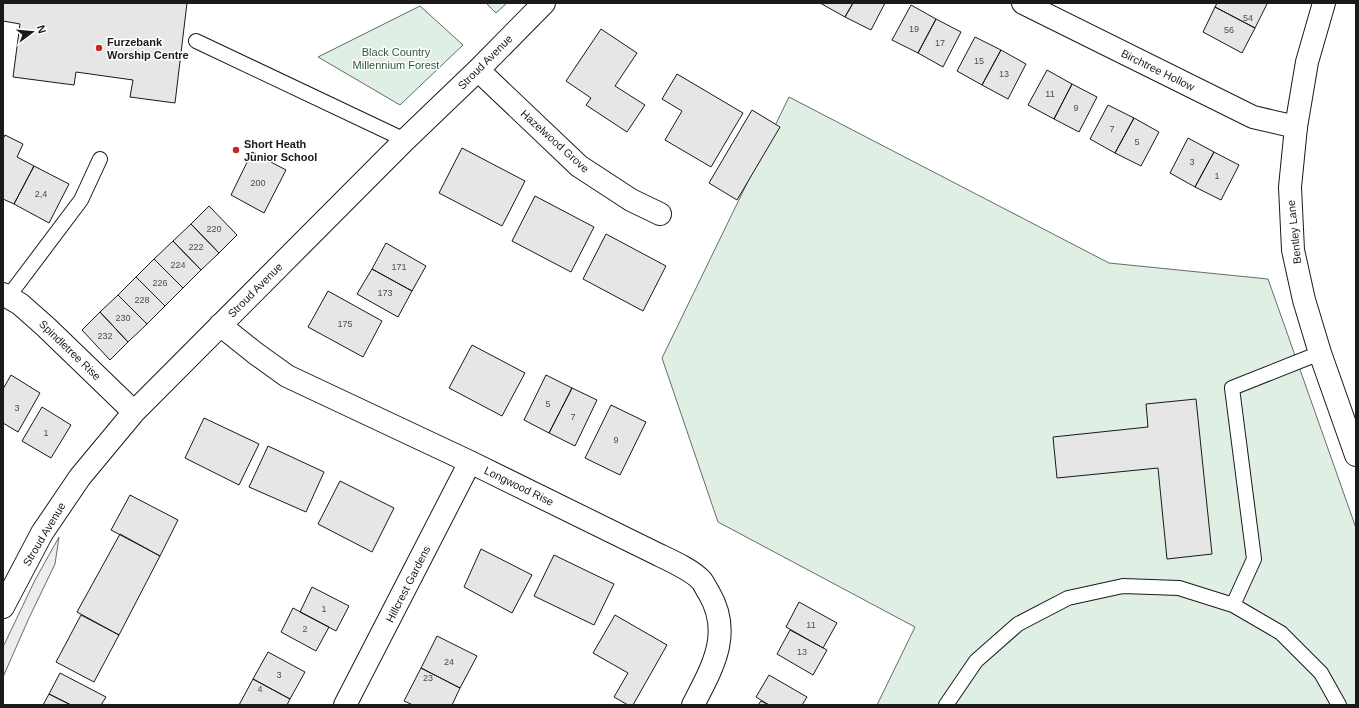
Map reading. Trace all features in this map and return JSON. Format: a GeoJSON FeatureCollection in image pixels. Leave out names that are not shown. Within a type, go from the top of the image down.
{"type":"FeatureCollection","features":[{"type":"Feature","properties":{"kind":"street","name":"Stroud Avenue"},"geometry":{"type":"LineString","coordinates":[[3,607],[42,533],[80,477],[134,412],[544,3]]}},
{"type":"Feature","properties":{"kind":"street","name":"Birchtree Hollow"},"geometry":{"type":"LineString","coordinates":[[1023,3],[1253,117],[1296,127]]}},
{"type":"Feature","properties":{"kind":"street","name":"Bentley Lane"},"geometry":{"type":"LineString","coordinates":[[1324,3],[1307,62],[1296,127],[1290,187],[1293,250],[1304,300],[1320,353],[1356,455]]}},
{"type":"Feature","properties":{"kind":"street","name":"Hazelwood Grove"},"geometry":{"type":"LineString","coordinates":[[478,70],[578,166],[631,200],[660,214]]}},
{"type":"Feature","properties":{"kind":"street","name":"Spindletree Rise"},"geometry":{"type":"LineString","coordinates":[[5,295],[20,304],[46,327],[134,412]]}},
{"type":"Feature","properties":{"kind":"street","name":"Longwood Rise"},"geometry":{"type":"LineString","coordinates":[[220,325],[254,353],[287,376],[470,462],[684,567],[701,580],[714,602],[721,626],[718,651],[693,705]]}},
{"type":"Feature","properties":{"kind":"street","name":"Hillcrest Gardens"},"geometry":{"type":"LineString","coordinates":[[345,705],[470,462]]}},
{"type":"Feature","properties":{"kind":"lane"},"geometry":{"type":"LineString","coordinates":[[196,41],[405,140]]}},
{"type":"Feature","properties":{"kind":"lane"},"geometry":{"type":"LineString","coordinates":[[5,295],[81,200],[100,160]]}},
{"type":"Feature","properties":{"kind":"lane"},"geometry":{"type":"LineString","coordinates":[[1233,604],[1254,559],[1232,388],[1320,353]]}},
{"type":"Feature","properties":{"kind":"lane"},"geometry":{"type":"LineString","coordinates":[[946,705],[976,661],[1018,624],[1068,598],[1123,586],[1179,588],[1233,604],[1281,633],[1321,673],[1339,705]]}},
{"type":"Feature","properties":{"kind":"green space"},"geometry":{"type":"Polygon","coordinates":[[[486,3],[507,3],[496,13],[486,3]]]}},
{"type":"Feature","properties":{"kind":"green space","name":"Black Country Millennium Forest"},"geometry":{"type":"Polygon","coordinates":[[[420,6],[463,45],[400,105],[318,57],[420,6]]]}},
{"type":"Feature","properties":{"kind":"green space"},"geometry":{"type":"Polygon","coordinates":[[[789,97],[1109,263],[1268,279],[1356,528],[1356,705],[877,705],[915,627],[718,522],[662,358],[789,97]]]}},
{"type":"Feature","properties":{"kind":"shaded area"},"geometry":{"type":"Polygon","coordinates":[[[59,537],[55,564],[3,677],[3,647],[35,580],[59,537]]]}},
{"type":"Feature","properties":{"kind":"building","name":"Furzebank Worship Centre"},"geometry":{"type":"Polygon","coordinates":[[[3,3],[187,3],[175,103],[130,97],[133,80],[76,72],[74,85],[13,77],[20,24],[3,21],[3,3]]]}},
{"type":"Feature","properties":{"kind":"building"},"geometry":{"type":"Polygon","coordinates":[[[820,3],[853,3],[845,17],[820,3]]]}},
{"type":"Feature","properties":{"kind":"building"},"geometry":{"type":"Polygon","coordinates":[[[853,3],[885,3],[871,30],[845,17],[853,3]]]}},
{"type":"Feature","properties":{"kind":"building"},"geometry":{"type":"Polygon","coordinates":[[[1217,3],[1267,4],[1255,28],[1215,7],[1217,3]]]}},
{"type":"Feature","properties":{"kind":"building"},"geometry":{"type":"Polygon","coordinates":[[[911,5],[936,19],[918,53],[892,40],[911,5]]]}},
{"type":"Feature","properties":{"kind":"building"},"geometry":{"type":"Polygon","coordinates":[[[1215,7],[1255,28],[1242,53],[1203,32],[1215,7]]]}},
{"type":"Feature","properties":{"kind":"building"},"geometry":{"type":"Polygon","coordinates":[[[936,19],[961,32],[943,67],[918,53],[936,19]]]}},
{"type":"Feature","properties":{"kind":"building"},"geometry":{"type":"Polygon","coordinates":[[[601,29],[637,53],[615,86],[645,105],[627,132],[586,105],[591,98],[566,81],[601,29]]]}},
{"type":"Feature","properties":{"kind":"building"},"geometry":{"type":"Polygon","coordinates":[[[975,37],[1001,50],[982,85],[957,71],[975,37]]]}},
{"type":"Feature","properties":{"kind":"building"},"geometry":{"type":"Polygon","coordinates":[[[1001,50],[1026,64],[1008,99],[982,85],[1001,50]]]}},
{"type":"Feature","properties":{"kind":"building"},"geometry":{"type":"Polygon","coordinates":[[[1047,70],[1072,84],[1054,119],[1028,105],[1047,70]]]}},
{"type":"Feature","properties":{"kind":"building"},"geometry":{"type":"Polygon","coordinates":[[[677,74],[743,113],[711,167],[665,140],[682,111],[662,99],[677,74]]]}},
{"type":"Feature","properties":{"kind":"building"},"geometry":{"type":"Polygon","coordinates":[[[1072,84],[1097,97],[1079,132],[1054,119],[1072,84]]]}},
{"type":"Feature","properties":{"kind":"building"},"geometry":{"type":"Polygon","coordinates":[[[1108,105],[1134,118],[1115,153],[1090,139],[1108,105]]]}},
{"type":"Feature","properties":{"kind":"building"},"geometry":{"type":"Polygon","coordinates":[[[752,110],[780,127],[737,200],[709,183],[752,110]]]}},
{"type":"Feature","properties":{"kind":"building"},"geometry":{"type":"Polygon","coordinates":[[[1134,118],[1159,132],[1141,166],[1115,153],[1134,118]]]}},
{"type":"Feature","properties":{"kind":"building"},"geometry":{"type":"Polygon","coordinates":[[[5,135],[23,144],[17,157],[34,166],[14,204],[3,199],[3,139],[5,135]]]}},
{"type":"Feature","properties":{"kind":"building"},"geometry":{"type":"Polygon","coordinates":[[[1188,138],[1214,152],[1195,187],[1170,173],[1188,138]]]}},
{"type":"Feature","properties":{"kind":"building"},"geometry":{"type":"Polygon","coordinates":[[[462,148],[525,181],[502,226],[439,193],[462,148]]]}},
{"type":"Feature","properties":{"kind":"building"},"geometry":{"type":"Polygon","coordinates":[[[252,152],[286,170],[264,213],[231,195],[252,152]]]}},
{"type":"Feature","properties":{"kind":"building"},"geometry":{"type":"Polygon","coordinates":[[[1214,152],[1239,165],[1221,200],[1195,187],[1214,152]]]}},
{"type":"Feature","properties":{"kind":"building"},"geometry":{"type":"Polygon","coordinates":[[[34,166],[69,184],[49,223],[14,204],[34,166]]]}},
{"type":"Feature","properties":{"kind":"building"},"geometry":{"type":"Polygon","coordinates":[[[535,196],[594,227],[571,272],[512,241],[535,196]]]}},
{"type":"Feature","properties":{"kind":"building"},"geometry":{"type":"Polygon","coordinates":[[[209,206],[237,235],[219,253],[191,224],[209,206]]]}},
{"type":"Feature","properties":{"kind":"building"},"geometry":{"type":"Polygon","coordinates":[[[191,224],[219,253],[201,270],[173,241],[191,224]]]}},
{"type":"Feature","properties":{"kind":"building"},"geometry":{"type":"Polygon","coordinates":[[[606,234],[666,266],[643,311],[583,279],[606,234]]]}},
{"type":"Feature","properties":{"kind":"building"},"geometry":{"type":"Polygon","coordinates":[[[173,241],[201,270],[183,288],[154,259],[173,241]]]}},
{"type":"Feature","properties":{"kind":"building"},"geometry":{"type":"Polygon","coordinates":[[[386,243],[426,266],[412,291],[372,269],[386,243]]]}},
{"type":"Feature","properties":{"kind":"building"},"geometry":{"type":"Polygon","coordinates":[[[154,259],[183,288],[165,306],[136,277],[154,259]]]}},
{"type":"Feature","properties":{"kind":"building"},"geometry":{"type":"Polygon","coordinates":[[[372,269],[412,291],[398,317],[357,294],[372,269]]]}},
{"type":"Feature","properties":{"kind":"building"},"geometry":{"type":"Polygon","coordinates":[[[136,277],[165,306],[147,324],[118,295],[136,277]]]}},
{"type":"Feature","properties":{"kind":"building"},"geometry":{"type":"Polygon","coordinates":[[[328,291],[382,321],[363,357],[308,327],[328,291]]]}},
{"type":"Feature","properties":{"kind":"building"},"geometry":{"type":"Polygon","coordinates":[[[118,295],[147,324],[128,342],[100,312],[118,295]]]}},
{"type":"Feature","properties":{"kind":"building"},"geometry":{"type":"Polygon","coordinates":[[[100,312],[128,342],[110,360],[82,330],[100,312]]]}},
{"type":"Feature","properties":{"kind":"building"},"geometry":{"type":"Polygon","coordinates":[[[472,345],[525,373],[502,416],[449,388],[472,345]]]}},
{"type":"Feature","properties":{"kind":"building"},"geometry":{"type":"Polygon","coordinates":[[[11,375],[40,393],[18,432],[3,423],[3,389],[11,375]]]}},
{"type":"Feature","properties":{"kind":"building"},"geometry":{"type":"Polygon","coordinates":[[[546,375],[572,388],[549,433],[524,420],[546,375]]]}},
{"type":"Feature","properties":{"kind":"building"},"geometry":{"type":"Polygon","coordinates":[[[572,388],[597,400],[575,446],[549,433],[572,388]]]}},
{"type":"Feature","properties":{"kind":"building"},"geometry":{"type":"Polygon","coordinates":[[[1196,399],[1212,554],[1167,559],[1158,468],[1057,478],[1053,437],[1148,427],[1146,404],[1196,399]]]}},
{"type":"Feature","properties":{"kind":"building"},"geometry":{"type":"Polygon","coordinates":[[[611,405],[646,422],[620,475],[585,458],[611,405]]]}},
{"type":"Feature","properties":{"kind":"building"},"geometry":{"type":"Polygon","coordinates":[[[42,407],[71,425],[51,458],[22,441],[42,407]]]}},
{"type":"Feature","properties":{"kind":"building"},"geometry":{"type":"Polygon","coordinates":[[[204,418],[259,444],[239,485],[185,458],[204,418]]]}},
{"type":"Feature","properties":{"kind":"building"},"geometry":{"type":"Polygon","coordinates":[[[268,446],[324,472],[306,512],[249,487],[268,446]]]}},
{"type":"Feature","properties":{"kind":"building"},"geometry":{"type":"Polygon","coordinates":[[[340,481],[394,508],[372,552],[318,524],[340,481]]]}},
{"type":"Feature","properties":{"kind":"building"},"geometry":{"type":"Polygon","coordinates":[[[130,495],[178,520],[160,556],[111,530],[130,495]]]}},
{"type":"Feature","properties":{"kind":"building"},"geometry":{"type":"Polygon","coordinates":[[[120,534],[160,556],[119,635],[77,612],[120,534]]]}},
{"type":"Feature","properties":{"kind":"building"},"geometry":{"type":"Polygon","coordinates":[[[481,549],[532,575],[512,613],[464,587],[481,549]]]}},
{"type":"Feature","properties":{"kind":"building"},"geometry":{"type":"Polygon","coordinates":[[[554,555],[614,584],[594,625],[534,596],[554,555]]]}},
{"type":"Feature","properties":{"kind":"building"},"geometry":{"type":"Polygon","coordinates":[[[312,587],[349,606],[336,631],[300,612],[312,587]]]}},
{"type":"Feature","properties":{"kind":"building"},"geometry":{"type":"Polygon","coordinates":[[[799,602],[837,623],[823,648],[786,627],[799,602]]]}},
{"type":"Feature","properties":{"kind":"building"},"geometry":{"type":"Polygon","coordinates":[[[293,608],[329,627],[316,651],[281,632],[293,608]]]}},
{"type":"Feature","properties":{"kind":"building"},"geometry":{"type":"Polygon","coordinates":[[[81,615],[119,635],[94,682],[56,662],[81,615]]]}},
{"type":"Feature","properties":{"kind":"building"},"geometry":{"type":"Polygon","coordinates":[[[615,615],[667,645],[633,705],[628,705],[614,697],[628,673],[593,653],[615,615]]]}},
{"type":"Feature","properties":{"kind":"building"},"geometry":{"type":"Polygon","coordinates":[[[790,630],[827,650],[813,675],[777,654],[790,630]]]}},
{"type":"Feature","properties":{"kind":"building"},"geometry":{"type":"Polygon","coordinates":[[[437,636],[477,656],[460,688],[421,668],[437,636]]]}},
{"type":"Feature","properties":{"kind":"building"},"geometry":{"type":"Polygon","coordinates":[[[268,652],[305,672],[290,699],[253,679],[268,652]]]}},
{"type":"Feature","properties":{"kind":"building"},"geometry":{"type":"Polygon","coordinates":[[[421,668],[460,688],[452,705],[413,705],[404,701],[421,668]]]}},
{"type":"Feature","properties":{"kind":"building"},"geometry":{"type":"Polygon","coordinates":[[[60,673],[106,697],[101,705],[71,705],[49,694],[60,673]]]}},
{"type":"Feature","properties":{"kind":"building"},"geometry":{"type":"Polygon","coordinates":[[[769,675],[807,697],[802,705],[769,705],[756,697],[769,675]]]}},
{"type":"Feature","properties":{"kind":"building"},"geometry":{"type":"Polygon","coordinates":[[[253,679],[290,699],[287,705],[239,705],[253,679]]]}},
{"type":"Feature","properties":{"kind":"building"},"geometry":{"type":"Polygon","coordinates":[[[49,694],[71,705],[43,705],[49,694]]]}},
{"type":"Feature","properties":{"kind":"building"},"geometry":{"type":"Polygon","coordinates":[[[761,701],[769,705],[758,705],[761,701]]]}},
{"type":"Feature","properties":{"kind":"place","name":"Furzebank Worship Centre"},"geometry":{"type":"Point","coordinates":[99,48]}},
{"type":"Feature","properties":{"kind":"place","name":"Short Heath Junior School"},"geometry":{"type":"Point","coordinates":[236,150]}}]}
